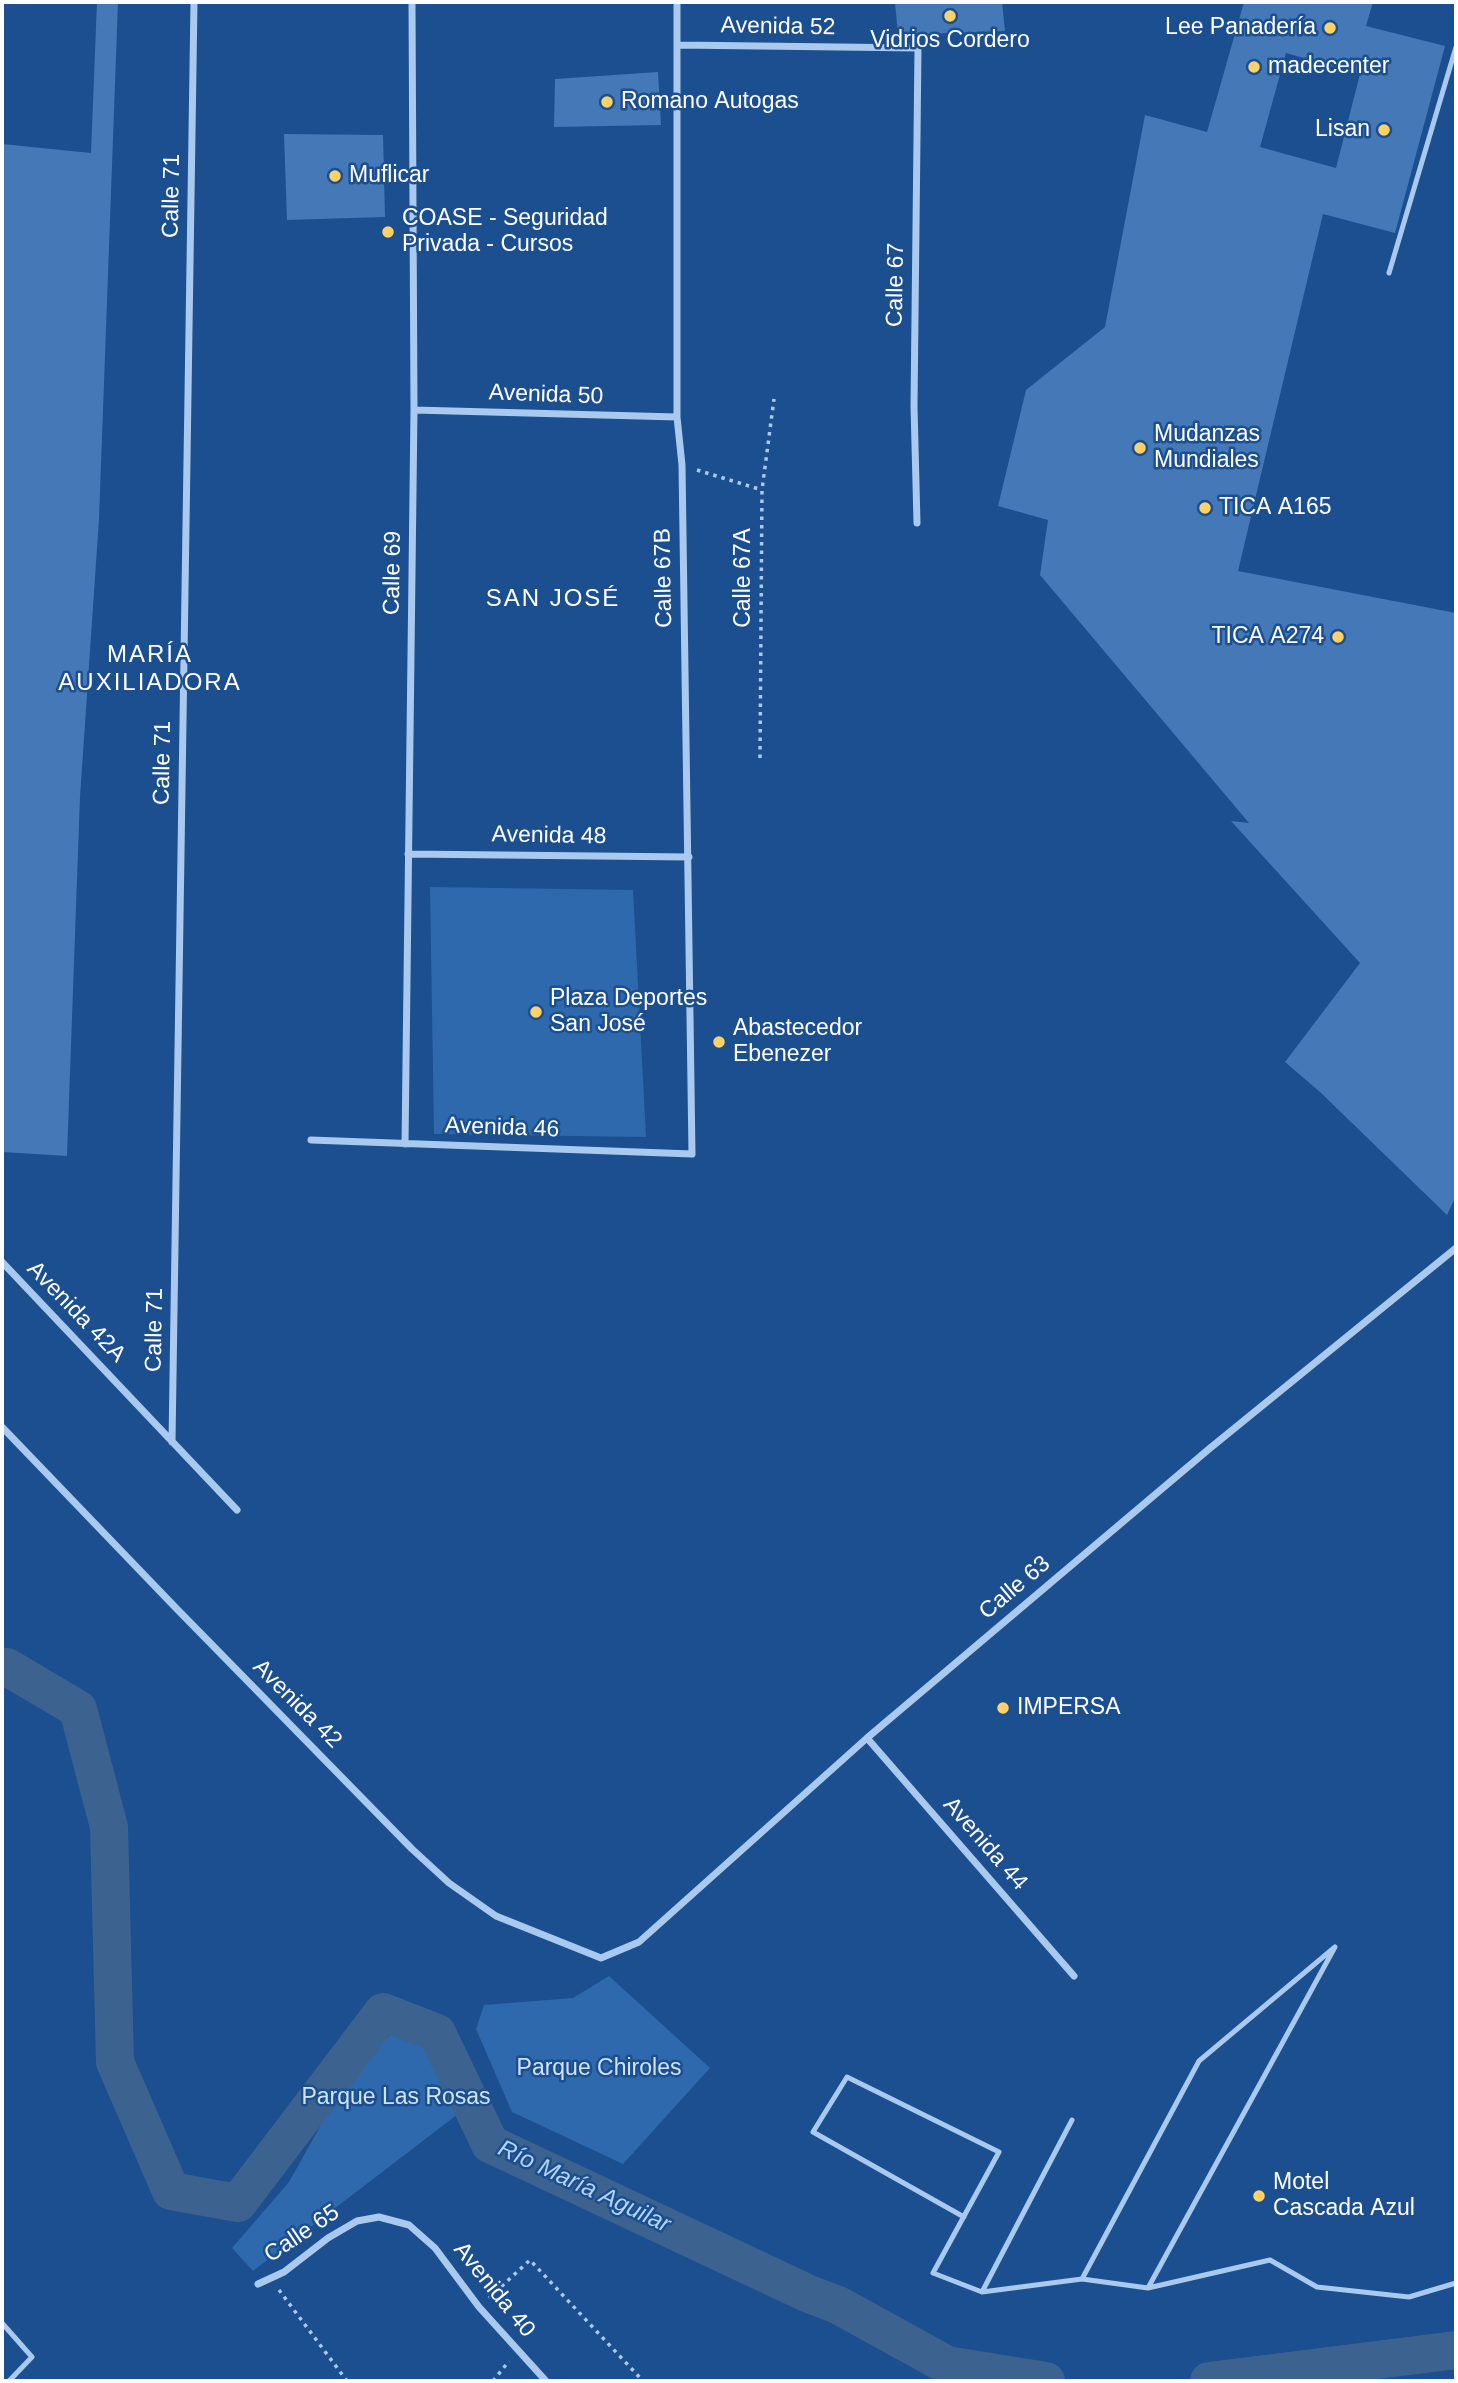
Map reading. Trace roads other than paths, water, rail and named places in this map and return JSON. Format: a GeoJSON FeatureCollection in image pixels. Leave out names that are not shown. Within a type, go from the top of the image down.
{"type":"FeatureCollection","features":[{"type":"Feature","properties":{"kind":"street","name":"Calle 71"},"geometry":{"type":"LineString","coordinates":[[172,1441],[194,2]]}},
{"type":"Feature","properties":{"kind":"street","name":"Calle 69"},"geometry":{"type":"LineString","coordinates":[[405,1144],[414,410],[412,2]]}},
{"type":"Feature","properties":{"kind":"street","name":"Calle 67B"},"geometry":{"type":"LineString","coordinates":[[677,2],[677,417],[682,465],[692,1154]]}},
{"type":"Feature","properties":{"kind":"street","name":"Avenida 52"},"geometry":{"type":"LineString","coordinates":[[679,45],[918,48]]}},
{"type":"Feature","properties":{"kind":"street","name":"Calle 67"},"geometry":{"type":"LineString","coordinates":[[917,523],[914,392],[918,48]]}},
{"type":"Feature","properties":{"kind":"street","name":"Avenida 50"},"geometry":{"type":"LineString","coordinates":[[414,410],[677,417]]}},
{"type":"Feature","properties":{"kind":"street","name":"Avenida 48"},"geometry":{"type":"LineString","coordinates":[[408,854],[689,857]]}},
{"type":"Feature","properties":{"kind":"street","name":"Avenida 46"},"geometry":{"type":"LineString","coordinates":[[310,1140],[692,1154]]}},
{"type":"Feature","properties":{"kind":"street","name":"Calle 63"},"geometry":{"type":"LineString","coordinates":[[601,1958],[639,1942],[867,1738],[1209,1449],[1456,1248]]}},
{"type":"Feature","properties":{"kind":"street","name":"Avenida 42A"},"geometry":{"type":"LineString","coordinates":[[2,1262],[237,1510]]}},
{"type":"Feature","properties":{"kind":"street","name":"Avenida 42"},"geometry":{"type":"LineString","coordinates":[[2,1427],[412,1849],[449,1882],[496,1916],[601,1958]]}},
{"type":"Feature","properties":{"kind":"street","name":"Avenida 44"},"geometry":{"type":"LineString","coordinates":[[867,1738],[1074,1976]]}},
{"type":"Feature","properties":{"kind":"street","name":"Calle 65"},"geometry":{"type":"LineString","coordinates":[[258,2284],[284,2272],[328,2238],[357,2221],[379,2217],[409,2225]]}},
{"type":"Feature","properties":{"kind":"street","name":"Avenida 40"},"geometry":{"type":"LineString","coordinates":[[409,2225],[435,2248],[479,2307],[546,2381]]}},
{"type":"Feature","properties":{"kind":"lane"},"geometry":{"type":"LineString","coordinates":[[1390,273],[1456,47]]}},
{"type":"Feature","properties":{"kind":"lane"},"geometry":{"type":"LineString","coordinates":[[1082,2279],[1199,2061],[1335,1947],[1148,2288]]}},
{"type":"Feature","properties":{"kind":"lane"},"geometry":{"type":"LineString","coordinates":[[964,2217],[813,2132],[847,2077],[999,2152],[964,2217],[933,2273],[982,2291],[1082,2279],[1148,2288],[1270,2260],[1317,2287],[1409,2297],[1456,2283]]}},
{"type":"Feature","properties":{"kind":"lane"},"geometry":{"type":"LineString","coordinates":[[982,2291],[1072,2120]]}},
{"type":"Feature","properties":{"kind":"lane"},"geometry":{"type":"LineString","coordinates":[[2,2323],[32,2357],[9,2381]]}},
{"type":"Feature","properties":{"kind":"waterway","name":"Río María Aguilar"},"geometry":{"type":"LineString","coordinates":[[2,1667],[7,1667],[78,1709],[109,1827],[115,2062],[171,2191],[238,2203],[383,2012],[437,2033],[490,2144],[809,2294],[838,2305],[947,2365],[1046,2381]]}},
{"type":"Feature","properties":{"kind":"waterway","name":"Río María Aguilar"},"geometry":{"type":"LineString","coordinates":[[1209,2381],[1456,2350]]}},
{"type":"Feature","properties":{"kind":"place","name":"Vidrios Cordero"},"geometry":{"type":"Point","coordinates":[950,16]}},
{"type":"Feature","properties":{"kind":"place","name":"Lee Panadería"},"geometry":{"type":"Point","coordinates":[1330,28]}},
{"type":"Feature","properties":{"kind":"place","name":"madecenter"},"geometry":{"type":"Point","coordinates":[1254,67]}},
{"type":"Feature","properties":{"kind":"place","name":"Romano Autogas"},"geometry":{"type":"Point","coordinates":[607,102]}},
{"type":"Feature","properties":{"kind":"place","name":"Lisan"},"geometry":{"type":"Point","coordinates":[1384,130]}},
{"type":"Feature","properties":{"kind":"place","name":"Muflicar"},"geometry":{"type":"Point","coordinates":[335,176]}},
{"type":"Feature","properties":{"kind":"place","name":"COASE - Seguridad Privada - Cursos"},"geometry":{"type":"Point","coordinates":[388,232]}},
{"type":"Feature","properties":{"kind":"place","name":"Mudanzas Mundiales"},"geometry":{"type":"Point","coordinates":[1140,448]}},
{"type":"Feature","properties":{"kind":"place","name":"TICA A165"},"geometry":{"type":"Point","coordinates":[1205,508]}},
{"type":"Feature","properties":{"kind":"place","name":"TICA A274"},"geometry":{"type":"Point","coordinates":[1338,637]}},
{"type":"Feature","properties":{"kind":"place","name":"Plaza Deportes San José"},"geometry":{"type":"Point","coordinates":[536,1012]}},
{"type":"Feature","properties":{"kind":"place","name":"Abastecedor Ebenezer"},"geometry":{"type":"Point","coordinates":[719,1042]}},
{"type":"Feature","properties":{"kind":"place","name":"IMPERSA"},"geometry":{"type":"Point","coordinates":[1003,1708]}},
{"type":"Feature","properties":{"kind":"place","name":"Motel Cascada Azul"},"geometry":{"type":"Point","coordinates":[1259,2196]}},
{"type":"Feature","properties":{"kind":"district","name":"SAN JOSÉ"},"geometry":{"type":"Point","coordinates":[553,599]}},
{"type":"Feature","properties":{"kind":"district","name":"MARÍA AUXILIADORA"},"geometry":{"type":"Point","coordinates":[150,669]}},
{"type":"Feature","properties":{"kind":"park label","name":"Parque Chiroles"},"geometry":{"type":"Point","coordinates":[599,2069]}},
{"type":"Feature","properties":{"kind":"park label","name":"Parque Las Rosas"},"geometry":{"type":"Point","coordinates":[396,2098]}}]}
